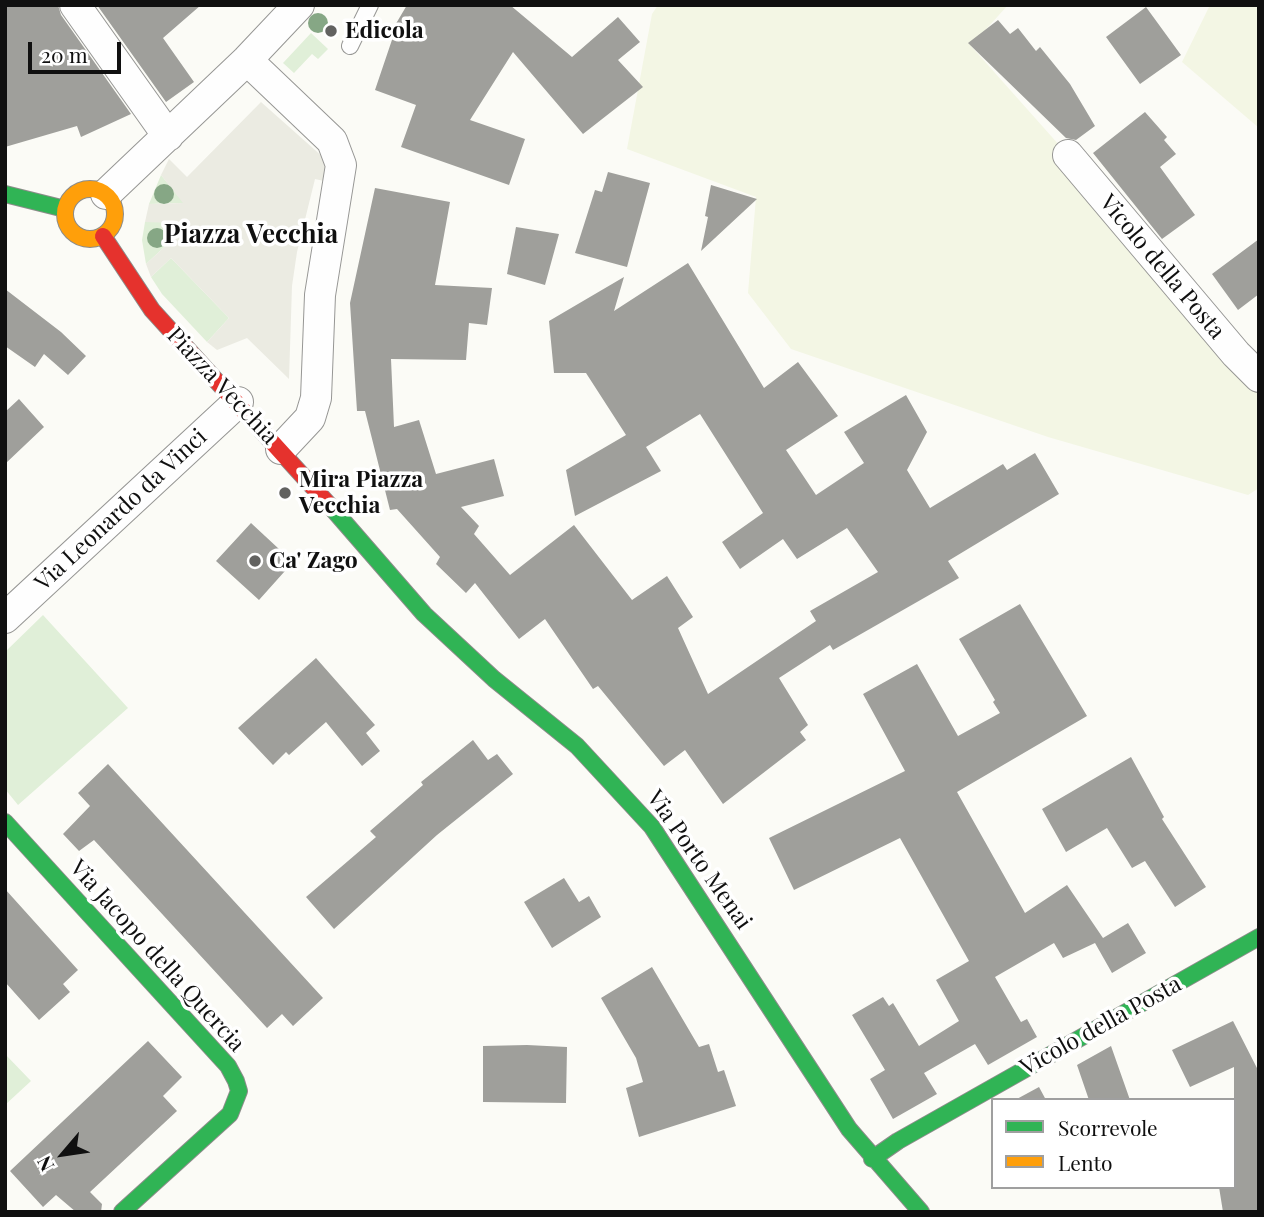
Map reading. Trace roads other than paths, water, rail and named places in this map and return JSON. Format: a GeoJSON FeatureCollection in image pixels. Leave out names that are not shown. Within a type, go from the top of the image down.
{"type":"FeatureCollection","features":[{"type":"Feature","properties":{"kind":"street"},"geometry":{"type":"LineString","coordinates":[[75,5],[168,136]]}},
{"type":"Feature","properties":{"kind":"street"},"geometry":{"type":"LineString","coordinates":[[106,194],[247,60],[299,5]]}},
{"type":"Feature","properties":{"kind":"street","name":"Piazza Vecchia"},"geometry":{"type":"LineString","coordinates":[[103,236],[138,293],[281,449],[310,418],[316,398],[320,295],[341,165],[332,141],[247,60]]}},
{"type":"Feature","properties":{"kind":"street","name":"Vicolo della Posta"},"geometry":{"type":"LineString","coordinates":[[1068,155],[1236,354],[1259,377]]}},
{"type":"Feature","properties":{"kind":"street"},"geometry":{"type":"LineString","coordinates":[[91,189],[106,194],[114,207],[115,217],[103,236],[91,240],[73,234],[66,222],[65,209],[72,196],[81,190],[91,189]]}},
{"type":"Feature","properties":{"kind":"street"},"geometry":{"type":"LineString","coordinates":[[5,194],[65,209]]}},
{"type":"Feature","properties":{"kind":"street","name":"Via Leonardo da Vinci"},"geometry":{"type":"LineString","coordinates":[[5,618],[238,402]]}},
{"type":"Feature","properties":{"kind":"street","name":"Via Porto Menai"},"geometry":{"type":"LineString","coordinates":[[281,449],[424,614],[494,679],[577,746],[652,827],[828,1099],[872,1159],[921,1212]]}},
{"type":"Feature","properties":{"kind":"street","name":"Via Jacopo della Quercia"},"geometry":{"type":"LineString","coordinates":[[5,822],[228,1066],[236,1081],[239,1091],[230,1114],[122,1212]]}},
{"type":"Feature","properties":{"kind":"street","name":"Vicolo della Posta"},"geometry":{"type":"LineString","coordinates":[[872,1159],[910,1134],[1259,937]]}},
{"type":"Feature","properties":{"kind":"lane"},"geometry":{"type":"LineString","coordinates":[[350,46],[370,5]]}},
{"type":"Feature","properties":{"kind":"place","name":"Edicola"},"geometry":{"type":"Point","coordinates":[331,31]}},
{"type":"Feature","properties":{"kind":"place","name":"Mira Piazza Vecchia"},"geometry":{"type":"Point","coordinates":[285,493]}},
{"type":"Feature","properties":{"kind":"place","name":"Ca' Zago"},"geometry":{"type":"Point","coordinates":[255,561]}},
{"type":"Feature","properties":{"kind":"district","name":"Piazza Vecchia"},"geometry":{"type":"Point","coordinates":[251,235]}}]}
